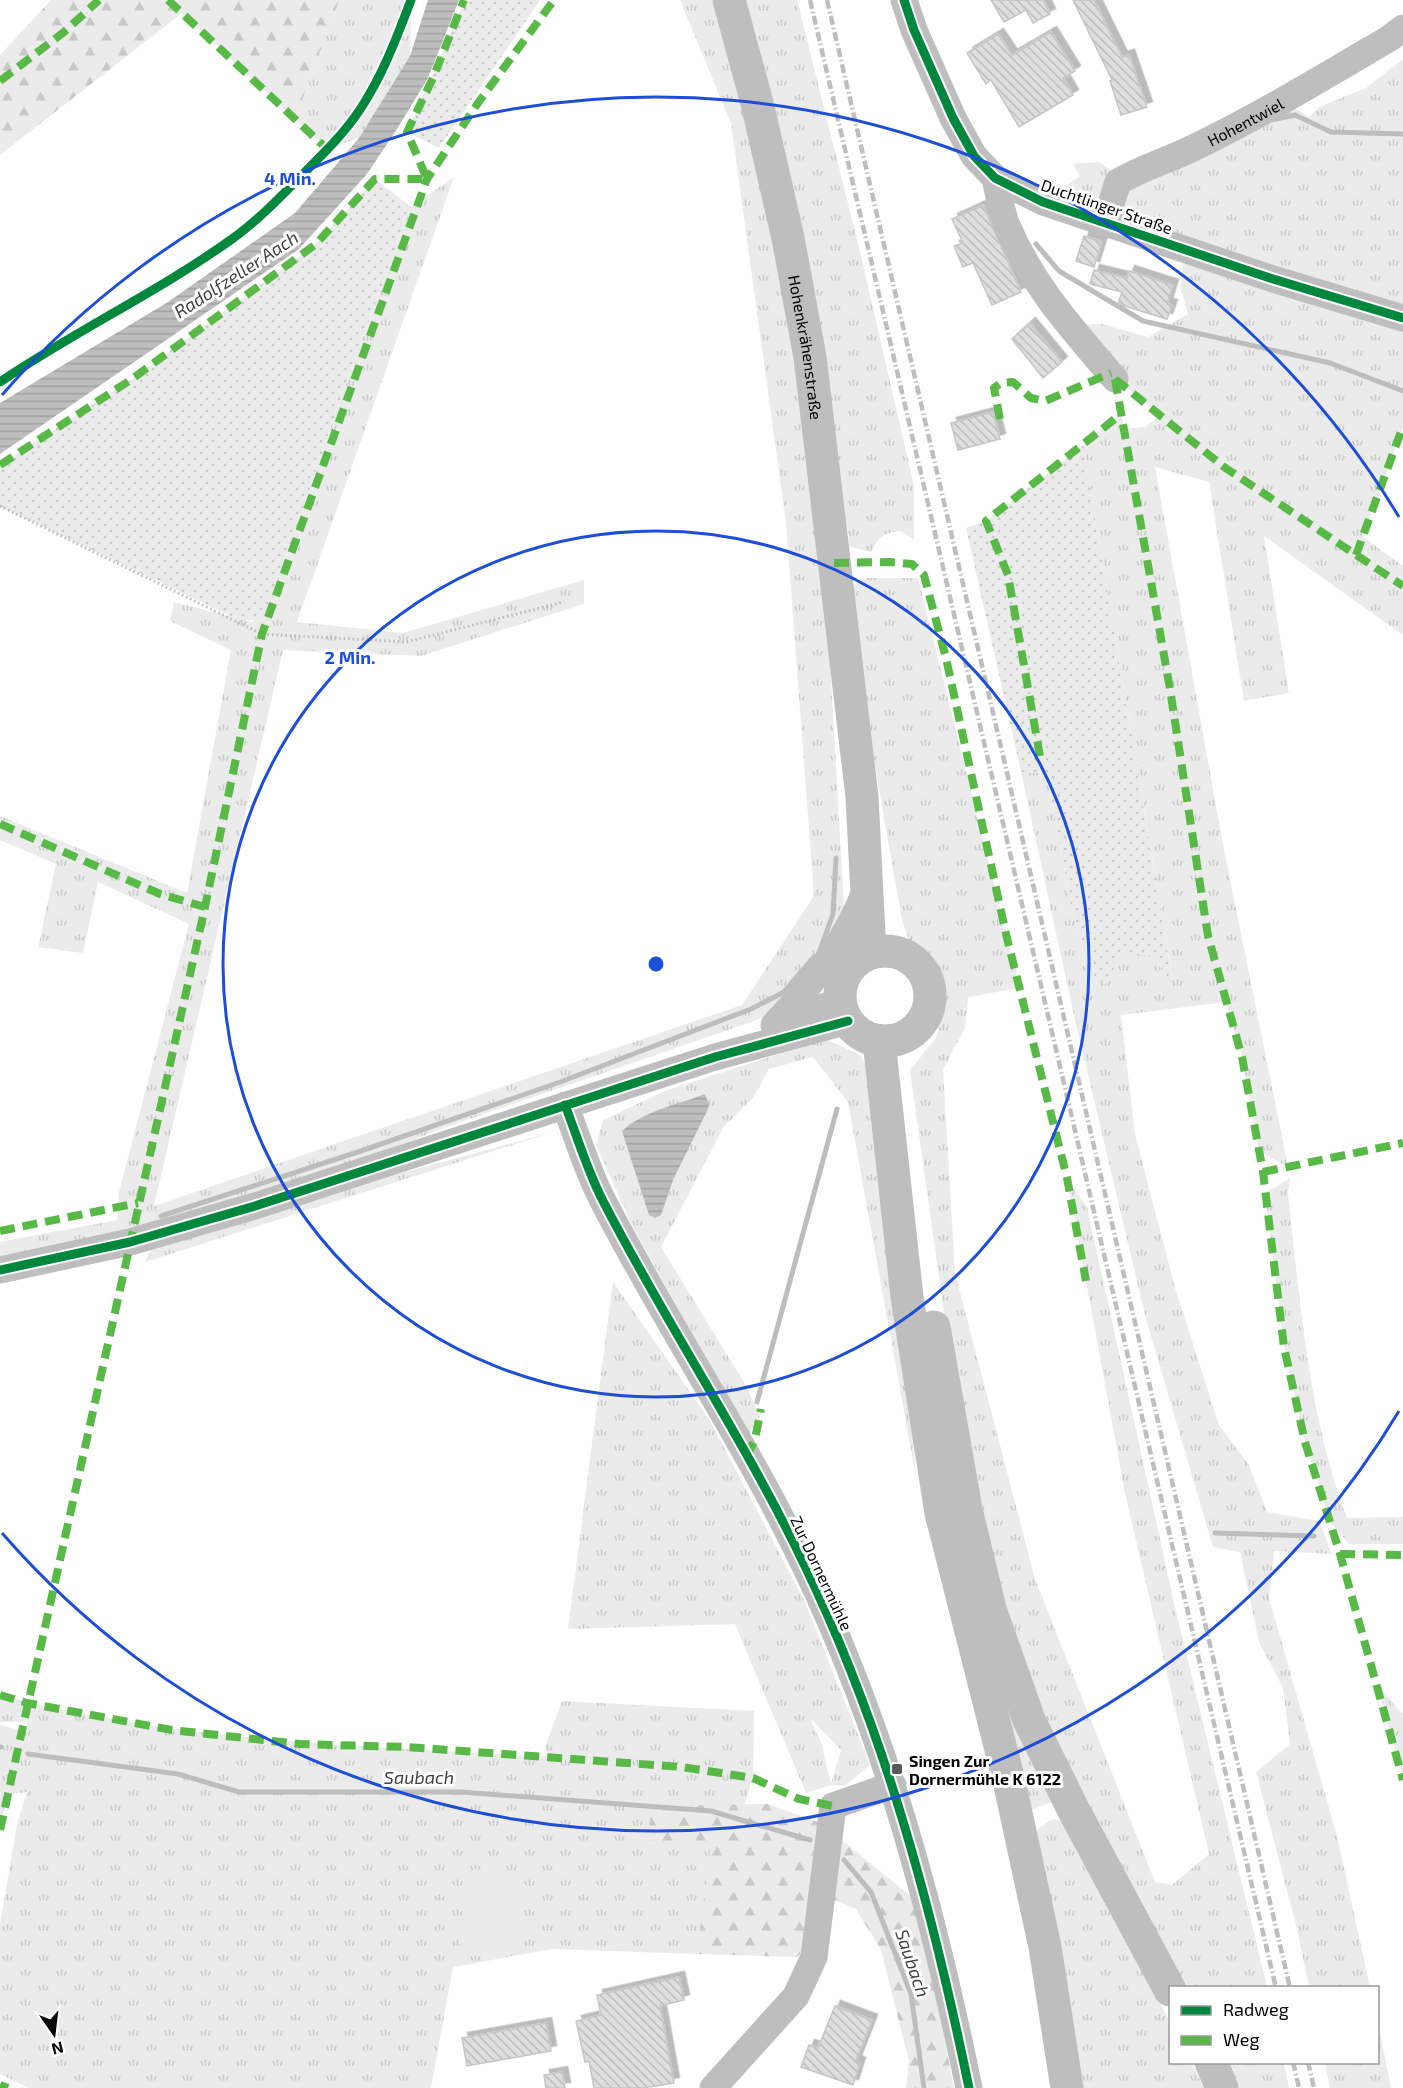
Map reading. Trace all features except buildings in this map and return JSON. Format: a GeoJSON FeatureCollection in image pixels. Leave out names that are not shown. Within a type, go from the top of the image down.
{"type":"FeatureCollection","features":[{"type":"Feature","properties":{"kind":"main road","name":"Hohenkrähenstraße"},"geometry":{"type":"LineString","coordinates":[[729,0],[757,103],[788,238],[810,357],[862,797]]}},
{"type":"Feature","properties":{"kind":"main road"},"geometry":{"type":"LineString","coordinates":[[862,797],[867,888],[883,953]]}},
{"type":"Feature","properties":{"kind":"main road"},"geometry":{"type":"LineString","coordinates":[[862,797],[883,953]]}},
{"type":"Feature","properties":{"kind":"main road"},"geometry":{"type":"LineString","coordinates":[[883,953],[906,956],[922,970],[930,990],[927,1011],[923,1020],[908,1035],[888,1040],[861,1035],[844,1011],[840,991],[847,972],[853,964],[883,953]]}},
{"type":"Feature","properties":{"kind":"main road"},"geometry":{"type":"LineString","coordinates":[[888,1040],[928,1293],[966,1509],[990,1610],[1029,1720],[1073,1809],[1169,1988]]}},
{"type":"Feature","properties":{"kind":"main road"},"geometry":{"type":"LineString","coordinates":[[888,1040],[907,1297],[941,1513],[1009,1781],[1045,1947],[1067,2088]]}},
{"type":"Feature","properties":{"kind":"main road"},"geometry":{"type":"LineString","coordinates":[[1212,2064],[1222,2088]]}},
{"type":"Feature","properties":{"kind":"street","name":"Duchtlinger Straße"},"geometry":{"type":"LineString","coordinates":[[905,4],[960,130],[974,156],[995,178],[1043,202],[1273,279],[1403,318]]}},
{"type":"Feature","properties":{"kind":"street"},"geometry":{"type":"LineString","coordinates":[[905,4],[903,29],[907,46],[916,67],[940,88]]}},
{"type":"Feature","properties":{"kind":"street","name":"Hohentwiel"},"geometry":{"type":"LineString","coordinates":[[1105,223],[1118,182],[1135,172],[1188,151],[1275,104],[1390,38],[1403,28]]}},
{"type":"Feature","properties":{"kind":"street"},"geometry":{"type":"LineString","coordinates":[[928,61],[939,63],[957,96],[960,130]]}},
{"type":"Feature","properties":{"kind":"street"},"geometry":{"type":"LineString","coordinates":[[995,178],[1006,222],[1035,280],[1067,325],[1115,379]]}},
{"type":"Feature","properties":{"kind":"street"},"geometry":{"type":"LineString","coordinates":[[715,1058],[774,1025],[792,1006],[855,920],[867,888]]}},
{"type":"Feature","properties":{"kind":"street"},"geometry":{"type":"LineString","coordinates":[[774,1025],[844,1011]]}},
{"type":"Feature","properties":{"kind":"street"},"geometry":{"type":"LineString","coordinates":[[0,1270],[129,1242],[255,1206],[565,1104],[715,1058],[844,1011]]}},
{"type":"Feature","properties":{"kind":"street","name":"Zur Dornermühle"},"geometry":{"type":"LineString","coordinates":[[565,1104],[601,1197],[724,1411],[805,1566],[870,1721],[893,1785],[923,1883],[969,2088]]}},
{"type":"Feature","properties":{"kind":"street"},"geometry":{"type":"LineString","coordinates":[[710,2088],[796,1996],[814,1957],[834,1806],[893,1785]]}},
{"type":"Feature","properties":{"kind":"path"},"geometry":{"type":"LineString","coordinates":[[0,506],[262,634],[406,642],[564,602]]}},
{"type":"Feature","properties":{"kind":"green space"},"geometry":{"type":"Polygon","coordinates":[[[51,0],[339,0],[295,119],[182,13],[0,155],[0,55],[51,0]]]}},
{"type":"Feature","properties":{"kind":"green space"},"geometry":{"type":"Polygon","coordinates":[[[339,0],[411,0],[410,56],[359,138],[327,149],[295,119],[339,0]]]}},
{"type":"Feature","properties":{"kind":"green space"},"geometry":{"type":"Polygon","coordinates":[[[465,0],[540,0],[439,148],[407,132],[465,0]]]}},
{"type":"Feature","properties":{"kind":"green space"},"geometry":{"type":"Polygon","coordinates":[[[680,0],[712,0],[748,95],[805,405],[830,660],[844,908],[831,944],[782,1005],[757,1020],[446,1127],[355,1163],[155,1225],[0,1260],[0,1242],[117,1220],[119,1192],[189,924],[98,882],[83,953],[38,947],[56,864],[0,840],[0,816],[187,893],[231,650],[170,621],[174,602],[252,622],[268,611],[344,388],[411,207],[454,177],[297,622],[403,633],[584,580],[584,604],[421,656],[283,650],[154,1206],[742,1005],[814,896],[786,523],[731,123],[680,0]]]}},
{"type":"Feature","properties":{"kind":"green space"},"geometry":{"type":"Polygon","coordinates":[[[739,0],[797,0],[858,243],[914,486],[914,540],[901,531],[882,536],[871,552],[850,547],[825,378],[739,0]]]}},
{"type":"Feature","properties":{"kind":"green space"},"geometry":{"type":"Polygon","coordinates":[[[1403,59],[1403,427],[1363,537],[1403,566],[1403,635],[1264,536],[1289,693],[1244,701],[1209,482],[1155,467],[1221,834],[1288,1167],[1259,1151],[1242,1057],[1226,1002],[1121,1015],[1135,1134],[1175,1288],[1219,1425],[1249,1465],[1267,1512],[1319,1521],[1332,1554],[1274,1551],[1269,1598],[1337,1836],[1370,1986],[1309,1986],[1297,1929],[1256,1772],[1290,1744],[1283,1688],[1259,1642],[1240,1552],[1213,1547],[1146,1319],[1075,1020],[1021,772],[1047,773],[1072,911],[1091,973],[1106,984],[1123,949],[1151,957],[1173,982],[1083,445],[1121,414],[1124,429],[1145,427],[1161,415],[1115,379],[1067,325],[1102,324],[1148,337],[1188,314],[1180,286],[1185,250],[1105,223],[1129,196],[1096,202],[1071,202],[1059,191],[1080,176],[1073,164],[1098,162],[1130,181],[1292,106],[1309,117],[1319,107],[1366,88],[1403,59]]]}},
{"type":"Feature","properties":{"kind":"green space"},"geometry":{"type":"Polygon","coordinates":[[[375,179],[411,207],[344,388],[268,611],[260,620],[239,620],[0,506],[0,465],[132,379],[316,244],[375,179]]]}},
{"type":"Feature","properties":{"kind":"green space"},"geometry":{"type":"Polygon","coordinates":[[[1083,445],[1173,983],[1151,957],[1123,950],[1106,984],[1091,973],[1072,911],[1047,773],[1021,772],[966,528],[986,521],[1083,445]]]}},
{"type":"Feature","properties":{"kind":"green space"},"geometry":{"type":"Polygon","coordinates":[[[866,578],[918,578],[1020,988],[968,997],[965,1028],[943,1070],[955,1273],[1035,1579],[1155,1882],[1172,1885],[1209,1854],[1125,1493],[1067,1178],[1087,1207],[1174,1603],[1267,1986],[1185,1986],[1098,1831],[1047,1724],[1003,1608],[965,1463],[910,1070],[936,1038],[944,1009],[939,978],[911,947],[902,920],[873,755],[852,585],[866,578]]]}},
{"type":"Feature","properties":{"kind":"green space"},"geometry":{"type":"Polygon","coordinates":[[[826,1039],[860,1055],[876,1081],[917,1483],[848,1102],[813,1057],[769,1069],[753,1098],[724,1126],[661,1247],[745,1384],[760,1416],[748,1435],[632,1225],[596,1145],[603,1120],[667,1090],[826,1039]]]}},
{"type":"Feature","properties":{"kind":"green space"},"geometry":{"type":"Polygon","coordinates":[[[550,1133],[145,1262],[152,1247],[353,1186],[550,1133]]]}},
{"type":"Feature","properties":{"kind":"green space"},"geometry":{"type":"Polygon","coordinates":[[[1290,1178],[1288,1193],[1307,1357],[1323,1439],[1334,1479],[1347,1518],[1403,1517],[1403,1544],[1349,1544],[1330,1522],[1305,1442],[1284,1347],[1265,1193],[1290,1178]]]}},
{"type":"Feature","properties":{"kind":"green space"},"geometry":{"type":"Polygon","coordinates":[[[613,1282],[709,1419],[805,1602],[870,1765],[845,1786],[830,1785],[806,1793],[735,1624],[568,1629],[613,1282]],[[810,1718],[822,1745],[831,1784],[841,1750],[810,1718]]]}},
{"type":"Feature","properties":{"kind":"green space"},"geometry":{"type":"Polygon","coordinates":[[[991,1667],[1058,1800],[1028,1811],[991,1667]]]}},
{"type":"Feature","properties":{"kind":"green space"},"geometry":{"type":"Polygon","coordinates":[[[1377,1685],[1403,1714],[1403,1780],[1377,1685]]]}},
{"type":"Feature","properties":{"kind":"green space"},"geometry":{"type":"Polygon","coordinates":[[[0,1695],[76,1712],[213,1734],[325,1744],[550,1757],[545,1747],[562,1701],[754,1711],[753,1778],[697,1954],[552,1949],[453,1967],[431,2088],[29,2088],[0,2074],[0,1924],[17,1824],[27,1792],[7,1795],[0,1830],[0,1725],[27,1732],[27,1707],[23,1722],[0,1722],[0,1695]]]}},
{"type":"Feature","properties":{"kind":"green space"},"geometry":{"type":"Polygon","coordinates":[[[768,1804],[821,1823],[918,1902],[954,2088],[906,2088],[909,2061],[881,1950],[856,1909],[821,1895],[817,1939],[797,1957],[697,1954],[710,1850],[647,1839],[652,1806],[768,1804]]]}},
{"type":"Feature","properties":{"kind":"green space"},"geometry":{"type":"Polygon","coordinates":[[[1053,1819],[1064,1821],[1169,2020],[1169,2064],[1192,2064],[1204,2088],[1078,2088],[1032,1841],[1039,1828],[1053,1819]]]}},
{"type":"Feature","properties":{"kind":"green space"},"geometry":{"type":"Polygon","coordinates":[[[473,1869],[524,1875],[515,1952],[458,1958],[473,1869]]]}},
{"type":"Feature","properties":{"kind":"green space"},"geometry":{"type":"Polygon","coordinates":[[[1379,2027],[1391,2088],[1330,2088],[1325,2064],[1379,2064],[1379,2027]]]}},
{"type":"Feature","properties":{"kind":"green space"},"geometry":{"type":"Polygon","coordinates":[[[1224,2064],[1284,2064],[1289,2088],[1235,2088],[1224,2064]]]}},
{"type":"Feature","properties":{"kind":"water","name":"Radolfzeller Aach"},"geometry":{"type":"Polygon","coordinates":[[[428,0],[459,0],[428,78],[367,174],[299,249],[0,454],[0,403],[168,302],[295,213],[359,138],[410,56],[428,0]]]}},
{"type":"Feature","properties":{"kind":"water"},"geometry":{"type":"Polygon","coordinates":[[[705,1094],[709,1104],[708,1109],[673,1180],[661,1215],[655,1218],[649,1215],[622,1131],[651,1113],[705,1094]]]}},
{"type":"Feature","properties":{"kind":"waterway"},"geometry":{"type":"LineString","coordinates":[[1271,120],[1295,115],[1331,132],[1403,134]]}},
{"type":"Feature","properties":{"kind":"waterway"},"geometry":{"type":"LineString","coordinates":[[1036,244],[1059,271],[1143,321],[1330,363],[1403,391]]}},
{"type":"Feature","properties":{"kind":"waterway"},"geometry":{"type":"LineString","coordinates":[[820,950],[833,914],[836,858]]}},
{"type":"Feature","properties":{"kind":"waterway"},"geometry":{"type":"LineString","coordinates":[[161,1216],[361,1151],[560,1082],[751,1009],[784,992],[814,957]]}},
{"type":"Feature","properties":{"kind":"waterway"},"geometry":{"type":"LineString","coordinates":[[757,1402],[837,1109]]}},
{"type":"Feature","properties":{"kind":"waterway"},"geometry":{"type":"LineString","coordinates":[[1215,1533],[1314,1536]]}},
{"type":"Feature","properties":{"kind":"waterway","name":"Saubach"},"geometry":{"type":"LineString","coordinates":[[28,1754],[178,1774],[239,1792],[461,1792],[711,1811],[810,1840]]}},
{"type":"Feature","properties":{"kind":"waterway","name":"Saubach"},"geometry":{"type":"LineString","coordinates":[[844,1860],[871,1892],[911,1994],[924,2088]]}},
{"type":"Feature","properties":{"kind":"railway"},"geometry":{"type":"LineString","coordinates":[[810,0],[1276,1986]]}},
{"type":"Feature","properties":{"kind":"railway"},"geometry":{"type":"LineString","coordinates":[[827,0],[1290,1986]]}},
{"type":"Feature","properties":{"kind":"railway"},"geometry":{"type":"LineString","coordinates":[[1293,2064],[1299,2088]]}},
{"type":"Feature","properties":{"kind":"railway"},"geometry":{"type":"LineString","coordinates":[[1308,2064],[1314,2088]]}},
{"type":"Feature","properties":{"kind":"marked path"},"geometry":{"type":"LineString","coordinates":[[0,81],[64,32],[99,0]]}},
{"type":"Feature","properties":{"kind":"marked path"},"geometry":{"type":"LineString","coordinates":[[168,0],[327,149]]}},
{"type":"Feature","properties":{"kind":"marked path"},"geometry":{"type":"LineString","coordinates":[[0,465],[132,379],[316,244],[375,179],[427,179],[407,132],[433,78],[464,0]]}},
{"type":"Feature","properties":{"kind":"marked path"},"geometry":{"type":"LineString","coordinates":[[0,1830],[205,907],[262,634],[427,179],[478,103],[554,0]]}},
{"type":"Feature","properties":{"kind":"marked path"},"geometry":{"type":"LineString","coordinates":[[1000,419],[994,388],[1001,383],[1013,382],[1031,398],[1045,401],[1111,373]]}},
{"type":"Feature","properties":{"kind":"marked path"},"geometry":{"type":"LineString","coordinates":[[1115,379],[1170,689],[1208,936],[1242,1057],[1263,1172],[1284,1347],[1305,1442],[1340,1554],[1403,1780]]}},
{"type":"Feature","properties":{"kind":"marked path"},"geometry":{"type":"LineString","coordinates":[[1115,379],[1224,467],[1403,586]]}},
{"type":"Feature","properties":{"kind":"marked path"},"geometry":{"type":"LineString","coordinates":[[1040,756],[1008,575],[986,521],[1121,414]]}},
{"type":"Feature","properties":{"kind":"marked path"},"geometry":{"type":"LineString","coordinates":[[1356,555],[1403,426]]}},
{"type":"Feature","properties":{"kind":"marked path"},"geometry":{"type":"LineString","coordinates":[[834,563],[912,564],[924,575],[946,658],[1006,934],[1067,1178],[1086,1281]]}},
{"type":"Feature","properties":{"kind":"marked path"},"geometry":{"type":"LineString","coordinates":[[0,824],[160,894],[205,907]]}},
{"type":"Feature","properties":{"kind":"marked path"},"geometry":{"type":"LineString","coordinates":[[1263,1172],[1403,1143]]}},
{"type":"Feature","properties":{"kind":"marked path"},"geometry":{"type":"LineString","coordinates":[[0,1231],[138,1203]]}},
{"type":"Feature","properties":{"kind":"marked path"},"geometry":{"type":"LineString","coordinates":[[747,1456],[755,1439],[761,1409]]}},
{"type":"Feature","properties":{"kind":"marked path"},"geometry":{"type":"LineString","coordinates":[[1340,1554],[1403,1555]]}},
{"type":"Feature","properties":{"kind":"marked path"},"geometry":{"type":"LineString","coordinates":[[0,1695],[27,1703],[172,1730],[300,1744],[407,1747],[682,1767],[753,1778],[799,1799],[833,1806]]}},
{"type":"Feature","properties":{"kind":"marked path"},"geometry":{"type":"LineString","coordinates":[[0,2085],[8,2088]]}},
{"type":"Feature","properties":{"kind":"cycle path"},"geometry":{"type":"LineString","coordinates":[[0,382],[204,258],[262,214],[328,148],[359,111],[382,71],[411,0]]}},
{"type":"Feature","properties":{"kind":"cycle path"},"geometry":{"type":"LineString","coordinates":[[904,0],[914,30],[953,118],[974,156],[995,178],[1043,202],[1273,279],[1403,318]]}},
{"type":"Feature","properties":{"kind":"cycle path"},"geometry":{"type":"LineString","coordinates":[[0,1270],[130,1242],[255,1206],[715,1057],[848,1021]]}},
{"type":"Feature","properties":{"kind":"cycle path"},"geometry":{"type":"LineString","coordinates":[[565,1105],[602,1199],[782,1519],[805,1566],[859,1692],[903,1822],[922,1888],[969,2088]]}},
{"type":"Feature","properties":{"kind":"place","name":"Singen Zur Dornermühle K 6122"},"geometry":{"type":"Point","coordinates":[897,1769]}}]}
